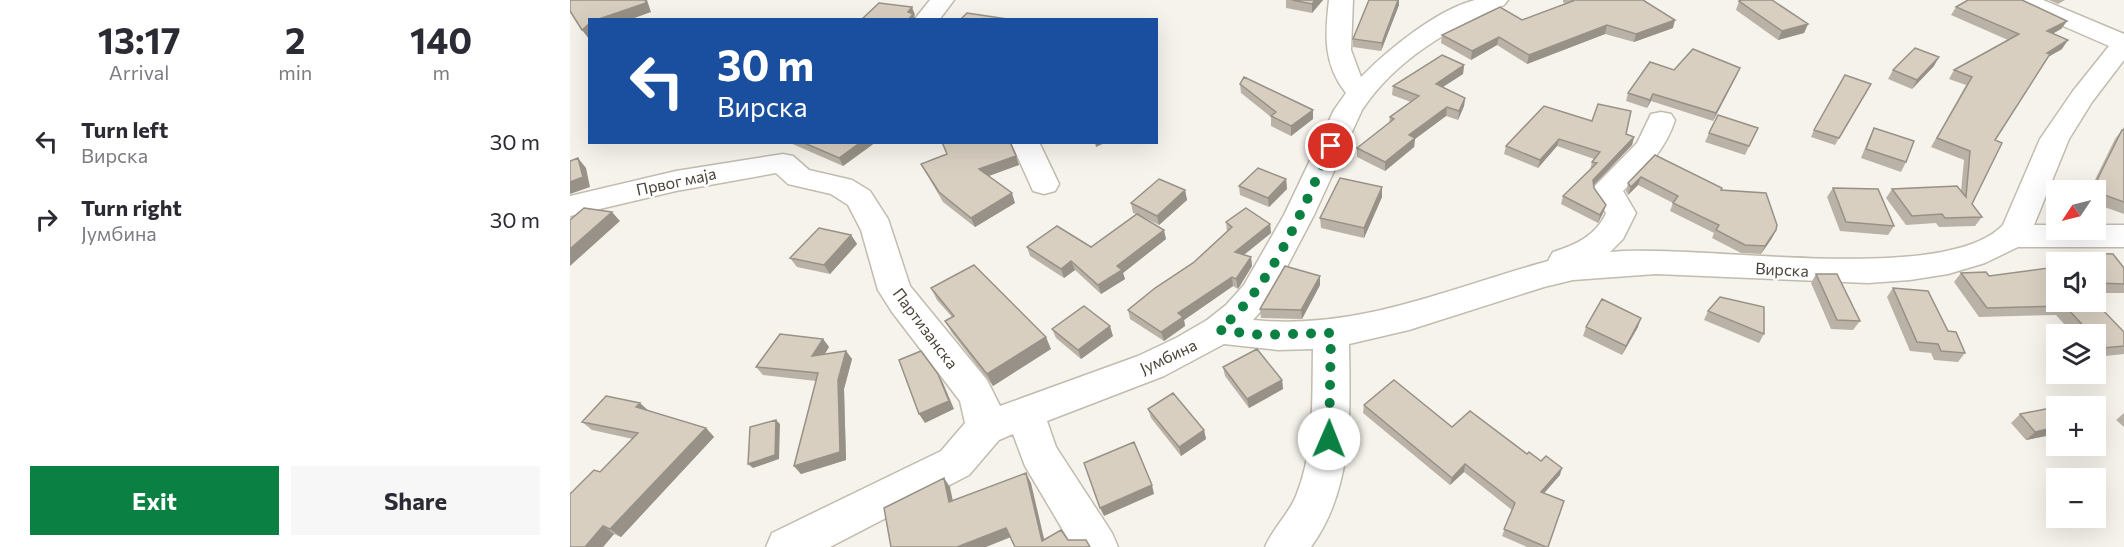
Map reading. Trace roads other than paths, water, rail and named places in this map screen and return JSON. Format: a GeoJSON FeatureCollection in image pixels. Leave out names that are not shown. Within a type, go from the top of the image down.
{"type":"FeatureCollection","features":[{"type":"Feature","properties":{"kind":"street"},"geometry":{"type":"LineString","coordinates":[[928,18],[942,0]]}},
{"type":"Feature","properties":{"kind":"street"},"geometry":{"type":"LineString","coordinates":[[1341,0],[1337,33],[1341,66],[1350,82],[1360,93]]}},
{"type":"Feature","properties":{"kind":"street","name":"Јумбина"},"geometry":{"type":"LineString","coordinates":[[985,428],[1151,366],[1189,348],[1219,330],[1238,315],[1256,294],[1299,215],[1348,110],[1360,93],[1395,57],[1421,39],[1457,17],[1496,0]]}},
{"type":"Feature","properties":{"kind":"street"},"geometry":{"type":"LineString","coordinates":[[2023,0],[2124,43],[2061,129],[2048,152],[2012,236],[2124,237]]}},
{"type":"Feature","properties":{"kind":"street"},"geometry":{"type":"LineString","coordinates":[[1541,275],[1549,264],[1594,249],[1610,235],[1621,213],[1619,206],[1609,196],[1608,189],[1646,152],[1659,129],[1661,120]]}},
{"type":"Feature","properties":{"kind":"street"},"geometry":{"type":"LineString","coordinates":[[1026,144],[1044,184]]}},
{"type":"Feature","properties":{"kind":"street","name":"Првог маја"},"geometry":{"type":"LineString","coordinates":[[570,206],[791,153]]}},
{"type":"Feature","properties":{"kind":"street","name":"Партизанска"},"geometry":{"type":"LineString","coordinates":[[791,153],[788,171],[801,178],[849,190],[859,198],[874,218],[885,269],[897,293],[974,391],[982,407],[985,428]]}},
{"type":"Feature","properties":{"kind":"street","name":"Вирска"},"geometry":{"type":"LineString","coordinates":[[1219,330],[1261,335],[1331,333],[1424,312],[1541,275],[1574,268],[1614,264],[1675,264],[1849,273],[1939,264],[1980,253],[2012,236]]}},
{"type":"Feature","properties":{"kind":"street"},"geometry":{"type":"LineString","coordinates":[[1295,543],[1306,523],[1318,492],[1329,439],[1331,333]]}},
{"type":"Feature","properties":{"kind":"street"},"geometry":{"type":"LineString","coordinates":[[1026,414],[1039,454],[1096,547]]}},
{"type":"Feature","properties":{"kind":"street"},"geometry":{"type":"LineString","coordinates":[[787,547],[955,463],[985,428]]}}]}
